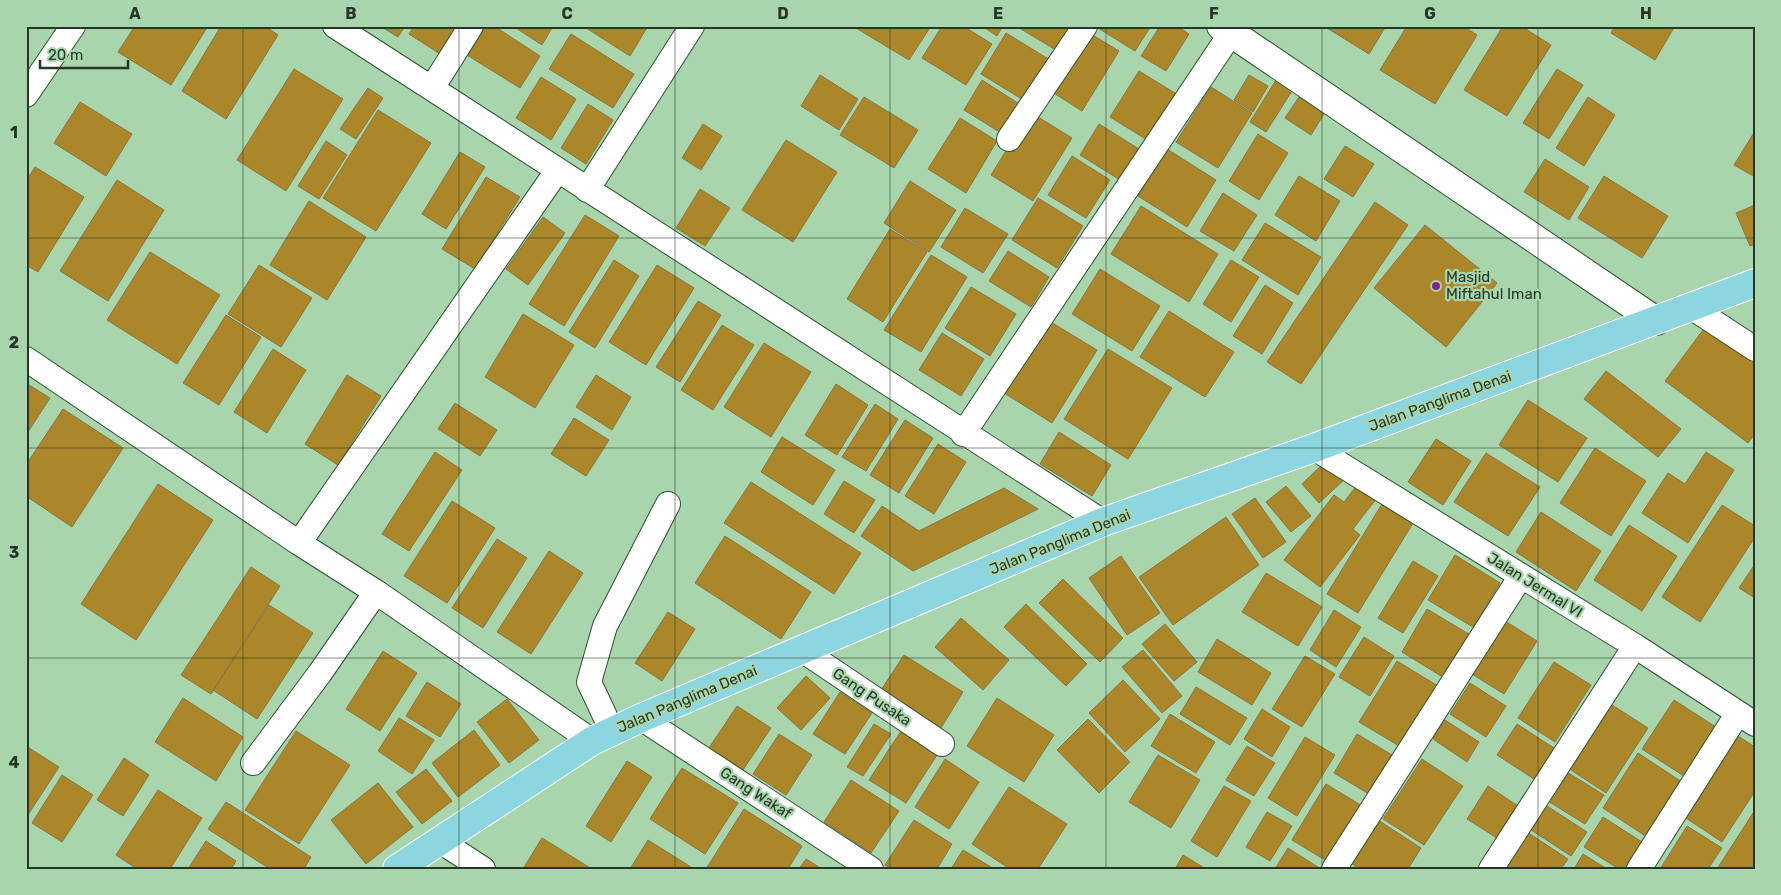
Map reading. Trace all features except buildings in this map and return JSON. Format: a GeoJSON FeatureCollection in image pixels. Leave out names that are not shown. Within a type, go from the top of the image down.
{"type":"FeatureCollection","features":[{"type":"Feature","properties":{"kind":"main road","name":"Jalan Panglima Denai"},"geometry":{"type":"LineString","coordinates":[[398,869],[602,736],[641,718],[1103,522],[1314,448],[1755,283]]}},
{"type":"Feature","properties":{"kind":"street"},"geometry":{"type":"LineString","coordinates":[[26,95],[73,26]]}},
{"type":"Feature","properties":{"kind":"street"},"geometry":{"type":"LineString","coordinates":[[335,26],[963,434],[1103,522]]}},
{"type":"Feature","properties":{"kind":"street"},"geometry":{"type":"LineString","coordinates":[[432,88],[471,26]]}},
{"type":"Feature","properties":{"kind":"street"},"geometry":{"type":"LineString","coordinates":[[587,190],[692,26]]}},
{"type":"Feature","properties":{"kind":"street"},"geometry":{"type":"LineString","coordinates":[[1009,139],[1085,26]]}},
{"type":"Feature","properties":{"kind":"street"},"geometry":{"type":"LineString","coordinates":[[963,434],[1226,30],[1656,321]]}},
{"type":"Feature","properties":{"kind":"street"},"geometry":{"type":"LineString","coordinates":[[299,543],[557,171]]}},
{"type":"Feature","properties":{"kind":"street"},"geometry":{"type":"LineString","coordinates":[[1691,307],[1755,349]]}},
{"type":"Feature","properties":{"kind":"street"},"geometry":{"type":"LineString","coordinates":[[26,359],[299,543],[602,736]]}},
{"type":"Feature","properties":{"kind":"street","name":"Jalan Jermal VI"},"geometry":{"type":"LineString","coordinates":[[1314,448],[1634,646],[1746,718]]}},
{"type":"Feature","properties":{"kind":"street"},"geometry":{"type":"LineString","coordinates":[[602,736],[589,682],[606,626],[668,504]]}},
{"type":"Feature","properties":{"kind":"street"},"geometry":{"type":"LineString","coordinates":[[1334,869],[1521,576]]}},
{"type":"Feature","properties":{"kind":"street"},"geometry":{"type":"LineString","coordinates":[[252,763],[320,673],[376,592]]}},
{"type":"Feature","properties":{"kind":"street"},"geometry":{"type":"LineString","coordinates":[[1491,869],[1634,646]]}},
{"type":"Feature","properties":{"kind":"street","name":"Gang Pusaka"},"geometry":{"type":"LineString","coordinates":[[802,650],[942,744]]}},
{"type":"Feature","properties":{"kind":"street","name":"Gang Wakaf"},"geometry":{"type":"LineString","coordinates":[[641,718],[871,869]]}},
{"type":"Feature","properties":{"kind":"street"},"geometry":{"type":"LineString","coordinates":[[1639,869],[1746,718]]}},
{"type":"Feature","properties":{"kind":"street"},"geometry":{"type":"LineString","coordinates":[[440,840],[483,869]]}},
{"type":"Feature","properties":{"kind":"place","name":"Masjid Miftahul Iman"},"geometry":{"type":"Point","coordinates":[1436,286]}}]}
